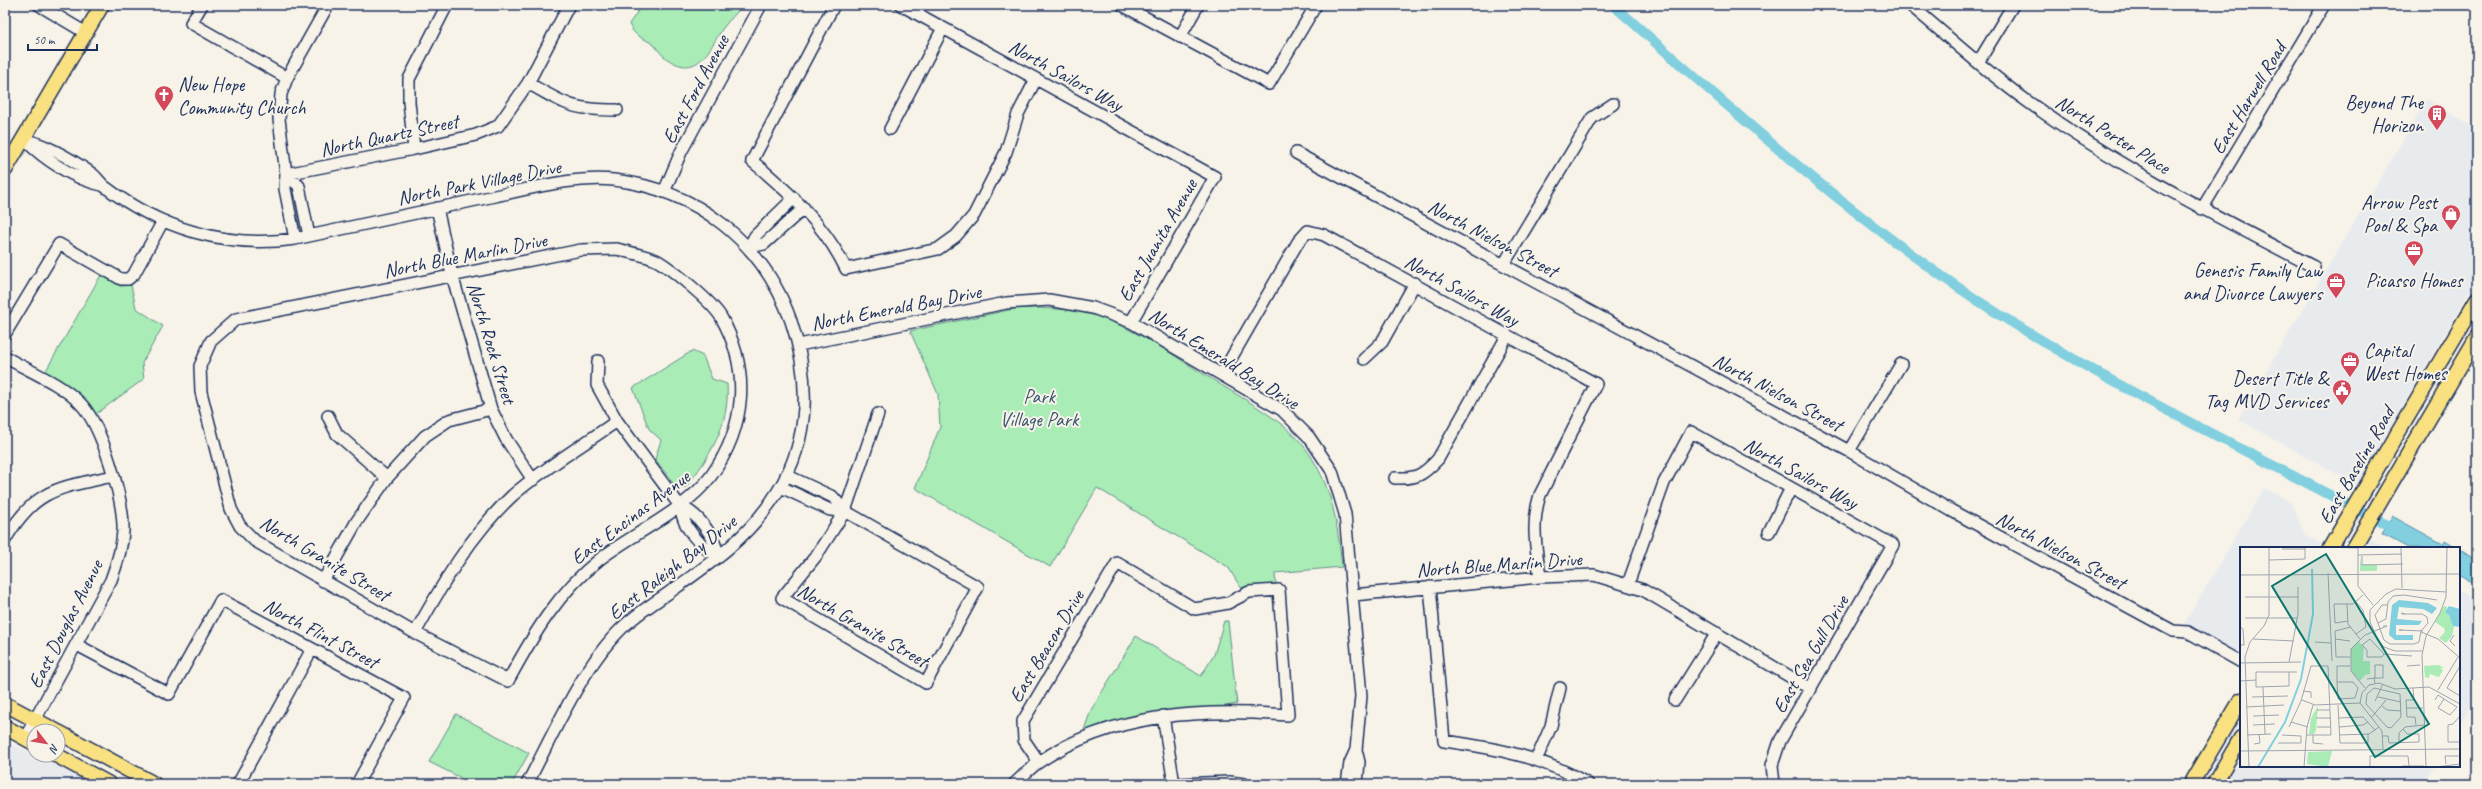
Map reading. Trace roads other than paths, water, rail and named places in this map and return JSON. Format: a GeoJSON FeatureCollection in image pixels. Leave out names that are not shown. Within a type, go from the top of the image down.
{"type":"FeatureCollection","features":[{"type":"Feature","properties":{"kind":"main road"},"geometry":{"type":"LineString","coordinates":[[5,170],[102,5]]}},
{"type":"Feature","properties":{"kind":"main road","name":"East Baseline Road"},"geometry":{"type":"LineString","coordinates":[[2331,547],[2477,299]]}},
{"type":"Feature","properties":{"kind":"main road","name":"East Baseline Road"},"geometry":{"type":"LineString","coordinates":[[2354,547],[2477,337]]}},
{"type":"Feature","properties":{"kind":"main road"},"geometry":{"type":"LineString","coordinates":[[2191,784],[2240,702]]}},
{"type":"Feature","properties":{"kind":"main road"},"geometry":{"type":"LineString","coordinates":[[5,704],[40,723]]}},
{"type":"Feature","properties":{"kind":"main road"},"geometry":{"type":"LineString","coordinates":[[2240,718],[2235,728],[2237,735],[2240,737]]}},
{"type":"Feature","properties":{"kind":"main road"},"geometry":{"type":"LineString","coordinates":[[5,727],[26,738]]}},
{"type":"Feature","properties":{"kind":"main road"},"geometry":{"type":"LineString","coordinates":[[66,737],[154,784]]}},
{"type":"Feature","properties":{"kind":"main road"},"geometry":{"type":"LineString","coordinates":[[2214,784],[2240,740]]}},
{"type":"Feature","properties":{"kind":"main road"},"geometry":{"type":"LineString","coordinates":[[66,760],[109,784]]}},
{"type":"Feature","properties":{"kind":"street"},"geometry":{"type":"LineString","coordinates":[[39,5],[86,33]]}},
{"type":"Feature","properties":{"kind":"street"},"geometry":{"type":"LineString","coordinates":[[202,5],[191,23],[287,78]]}},
{"type":"Feature","properties":{"kind":"street"},"geometry":{"type":"LineString","coordinates":[[295,239],[285,189],[286,174],[279,119],[281,94],[287,78],[328,5]]}},
{"type":"Feature","properties":{"kind":"street"},"geometry":{"type":"LineString","coordinates":[[414,149],[409,102],[409,79],[447,5]]}},
{"type":"Feature","properties":{"kind":"street"},"geometry":{"type":"LineString","coordinates":[[569,5],[528,83],[567,105],[586,110],[618,110]]}},
{"type":"Feature","properties":{"kind":"street","name":"East Ford Avenue"},"geometry":{"type":"LineString","coordinates":[[664,192],[681,152],[761,5]]}},
{"type":"Feature","properties":{"kind":"street"},"geometry":{"type":"LineString","coordinates":[[834,5],[752,161],[804,208],[828,239],[846,269],[938,249],[956,236],[974,215],[1006,152],[1018,114],[1036,79]]}},
{"type":"Feature","properties":{"kind":"street","name":"North Sailors Way"},"geometry":{"type":"LineString","coordinates":[[901,5],[1215,177]]}},
{"type":"Feature","properties":{"kind":"street"},"geometry":{"type":"LineString","coordinates":[[1122,5],[1269,84],[1316,5]]}},
{"type":"Feature","properties":{"kind":"street"},"geometry":{"type":"LineString","coordinates":[[1180,37],[1198,5]]}},
{"type":"Feature","properties":{"kind":"street","name":"North Porter Place"},"geometry":{"type":"LineString","coordinates":[[1910,5],[2026,100],[2095,147],[2202,209],[2314,268]]}},
{"type":"Feature","properties":{"kind":"street"},"geometry":{"type":"LineString","coordinates":[[1979,61],[2013,5]]}},
{"type":"Feature","properties":{"kind":"street","name":"East Harwell Road"},"geometry":{"type":"LineString","coordinates":[[2202,209],[2324,5]]}},
{"type":"Feature","properties":{"kind":"street"},"geometry":{"type":"LineString","coordinates":[[890,129],[943,28]]}},
{"type":"Feature","properties":{"kind":"street","name":"North Quartz Street"},"geometry":{"type":"LineString","coordinates":[[286,174],[414,149],[476,135],[498,126],[528,83]]}},
{"type":"Feature","properties":{"kind":"street"},"geometry":{"type":"LineString","coordinates":[[1504,264],[1592,118],[1613,104]]}},
{"type":"Feature","properties":{"kind":"street","name":"North Park Village Drive"},"geometry":{"type":"LineString","coordinates":[[23,139],[43,144],[92,174],[102,185],[163,221],[203,235],[233,241],[271,242],[295,239],[562,182],[613,180],[664,192],[713,216],[749,247],[785,304],[799,345]]}},
{"type":"Feature","properties":{"kind":"street","name":"North Nielson Street"},"geometry":{"type":"LineString","coordinates":[[1296,153],[1849,451],[1952,511],[2173,631],[2188,632],[2240,661]]}},
{"type":"Feature","properties":{"kind":"street"},"geometry":{"type":"LineString","coordinates":[[286,174],[299,186],[309,236]]}},
{"type":"Feature","properties":{"kind":"street","name":"East Juanita Avenue"},"geometry":{"type":"LineString","coordinates":[[1131,322],[1215,177]]}},
{"type":"Feature","properties":{"kind":"street"},"geometry":{"type":"LineString","coordinates":[[749,247],[755,236],[794,198]]}},
{"type":"Feature","properties":{"kind":"street","name":"North Rock Street"},"geometry":{"type":"LineString","coordinates":[[437,208],[452,275],[491,409],[506,439],[533,480]]}},
{"type":"Feature","properties":{"kind":"street"},"geometry":{"type":"LineString","coordinates":[[749,247],[764,244],[804,208]]}},
{"type":"Feature","properties":{"kind":"street"},"geometry":{"type":"LineString","coordinates":[[5,334],[59,244],[121,279],[128,279],[134,274],[163,221]]}},
{"type":"Feature","properties":{"kind":"street","name":"North Sailors Way"},"geometry":{"type":"LineString","coordinates":[[1222,374],[1298,242],[1308,231],[1324,235],[1596,384],[1540,495],[1535,512],[1534,528],[1540,577]]}},
{"type":"Feature","properties":{"kind":"street","name":"North Blue Marlin Drive"},"geometry":{"type":"LineString","coordinates":[[236,319],[581,250],[617,249],[657,261],[693,288]]}},
{"type":"Feature","properties":{"kind":"street"},"geometry":{"type":"LineString","coordinates":[[1364,359],[1382,342],[1414,283]]}},
{"type":"Feature","properties":{"kind":"street","name":"East Encinas Avenue"},"geometry":{"type":"LineString","coordinates":[[508,681],[537,628],[584,572],[680,506],[711,477],[733,439],[741,400],[740,362],[721,316],[693,288]]}},
{"type":"Feature","properties":{"kind":"street","name":"North Emerald Bay Drive"},"geometry":{"type":"LineString","coordinates":[[799,345],[1029,300],[1049,300],[1093,308],[1131,322],[1282,410],[1309,437],[1332,471],[1345,514],[1362,696],[1356,750],[1350,763],[1347,784]]}},
{"type":"Feature","properties":{"kind":"street","name":"North Granite Street"},"geometry":{"type":"LineString","coordinates":[[236,319],[211,341],[200,366],[201,392],[231,509],[240,526],[255,541],[323,581],[415,633],[508,681]]}},
{"type":"Feature","properties":{"kind":"street"},"geometry":{"type":"LineString","coordinates":[[1395,478],[1413,479],[1427,470],[1438,459],[1507,336]]}},
{"type":"Feature","properties":{"kind":"street","name":"East Raleigh Bay Drive"},"geometry":{"type":"LineString","coordinates":[[527,784],[581,684],[613,636],[635,616],[719,557],[757,522],[781,487],[801,432],[806,404],[803,362],[799,345]]}},
{"type":"Feature","properties":{"kind":"street","name":"East Douglas Avenue"},"geometry":{"type":"LineString","coordinates":[[5,357],[73,396],[81,404],[100,433],[113,476],[122,518],[120,556],[111,580],[34,723]]}},
{"type":"Feature","properties":{"kind":"street"},"geometry":{"type":"LineString","coordinates":[[598,361],[598,385],[617,421],[680,506],[682,518],[705,549],[719,557]]}},
{"type":"Feature","properties":{"kind":"street"},"geometry":{"type":"LineString","coordinates":[[1849,451],[1901,364]]}},
{"type":"Feature","properties":{"kind":"street"},"geometry":{"type":"LineString","coordinates":[[323,581],[357,521],[387,478],[425,436],[449,420],[491,409]]}},
{"type":"Feature","properties":{"kind":"street"},"geometry":{"type":"LineString","coordinates":[[846,511],[878,414]]}},
{"type":"Feature","properties":{"kind":"street"},"geometry":{"type":"LineString","coordinates":[[328,416],[337,434],[387,478]]}},
{"type":"Feature","properties":{"kind":"street"},"geometry":{"type":"LineString","coordinates":[[415,633],[457,560],[502,506],[533,480],[617,421]]}},
{"type":"Feature","properties":{"kind":"street","name":"North Sailors Way"},"geometry":{"type":"LineString","coordinates":[[1628,584],[1664,484],[1691,432],[1893,546]]}},
{"type":"Feature","properties":{"kind":"street"},"geometry":{"type":"LineString","coordinates":[[786,474],[833,497],[846,511]]}},
{"type":"Feature","properties":{"kind":"street"},"geometry":{"type":"LineString","coordinates":[[5,540],[16,521],[37,500],[66,486],[113,476]]}},
{"type":"Feature","properties":{"kind":"street"},"geometry":{"type":"LineString","coordinates":[[781,487],[830,510],[846,511]]}},
{"type":"Feature","properties":{"kind":"street"},"geometry":{"type":"LineString","coordinates":[[1769,532],[1791,488]]}},
{"type":"Feature","properties":{"kind":"street","name":"North Granite Street"},"geometry":{"type":"LineString","coordinates":[[846,511],[978,587],[926,683],[782,598],[816,556],[846,511]]}},
{"type":"Feature","properties":{"kind":"street","name":"East Sea Gull Drive"},"geometry":{"type":"LineString","coordinates":[[1774,784],[1772,765],[1774,753],[1893,546]]}},
{"type":"Feature","properties":{"kind":"street","name":"East Beacon Drive"},"geometry":{"type":"LineString","coordinates":[[1039,762],[1024,740],[1023,722],[1117,563],[1195,609],[1228,603],[1250,592],[1279,590],[1288,714],[1201,712],[1163,716]]}},
{"type":"Feature","properties":{"kind":"street","name":"North Blue Marlin Drive"},"geometry":{"type":"LineString","coordinates":[[1353,595],[1540,577],[1594,575],[1628,584],[1643,590],[1811,689]]}},
{"type":"Feature","properties":{"kind":"street"},"geometry":{"type":"LineString","coordinates":[[1430,587],[1444,741],[1482,746],[1537,758],[1588,784]]}},
{"type":"Feature","properties":{"kind":"street","name":"North Flint Street"},"geometry":{"type":"LineString","coordinates":[[77,645],[169,694],[221,600],[404,698],[357,784]]}},
{"type":"Feature","properties":{"kind":"street"},"geometry":{"type":"LineString","coordinates":[[1675,700],[1717,633]]}},
{"type":"Feature","properties":{"kind":"street"},"geometry":{"type":"LineString","coordinates":[[238,784],[312,650]]}},
{"type":"Feature","properties":{"kind":"street"},"geometry":{"type":"LineString","coordinates":[[1537,758],[1551,726],[1560,688]]}},
{"type":"Feature","properties":{"kind":"street"},"geometry":{"type":"LineString","coordinates":[[1014,784],[1039,762],[1082,739],[1126,724],[1163,716],[1175,784],[1230,782],[1244,784]]}},
{"type":"Feature","properties":{"kind":"street","name":"North Emerald Bay Drive"},"geometry":{"type":"LineString","coordinates":[[1356,750],[1359,762],[1357,784]]}},
{"type":"Feature","properties":{"kind":"water"},"geometry":{"type":"Polygon","coordinates":[[[2392,516],[2443,544],[2445,540],[2456,547],[2406,547],[2382,534],[2392,516]]]}},
{"type":"Feature","properties":{"kind":"water"},"geometry":{"type":"Polygon","coordinates":[[[2460,550],[2477,561],[2477,584],[2460,575],[2460,550]]]}},
{"type":"Feature","properties":{"kind":"waterway"},"geometry":{"type":"LineString","coordinates":[[1613,5],[1800,168],[1848,207],[1948,281],[2048,344],[2147,400],[2398,531]]}},
{"type":"Feature","properties":{"kind":"place","name":"New Hope Community Church"},"geometry":{"type":"Point","coordinates":[164,112]}},
{"type":"Feature","properties":{"kind":"place","name":"Beyond The Horizon"},"geometry":{"type":"Point","coordinates":[2437,131]}},
{"type":"Feature","properties":{"kind":"place","name":"Arrow Pest Pool & Spa"},"geometry":{"type":"Point","coordinates":[2451,231]}},
{"type":"Feature","properties":{"kind":"place","name":"Picasso Homes"},"geometry":{"type":"Point","coordinates":[2414,267]}},
{"type":"Feature","properties":{"kind":"place","name":"Genesis Family Law and Divorce Lawyers"},"geometry":{"type":"Point","coordinates":[2336,299]}},
{"type":"Feature","properties":{"kind":"place","name":"Capital West Homes"},"geometry":{"type":"Point","coordinates":[2350,378]}},
{"type":"Feature","properties":{"kind":"place","name":"Desert Title & Tag MVD Services"},"geometry":{"type":"Point","coordinates":[2342,406]}},
{"type":"Feature","properties":{"kind":"park label","name":"Park Village Park"},"geometry":{"type":"Point","coordinates":[1039,408]}}]}
